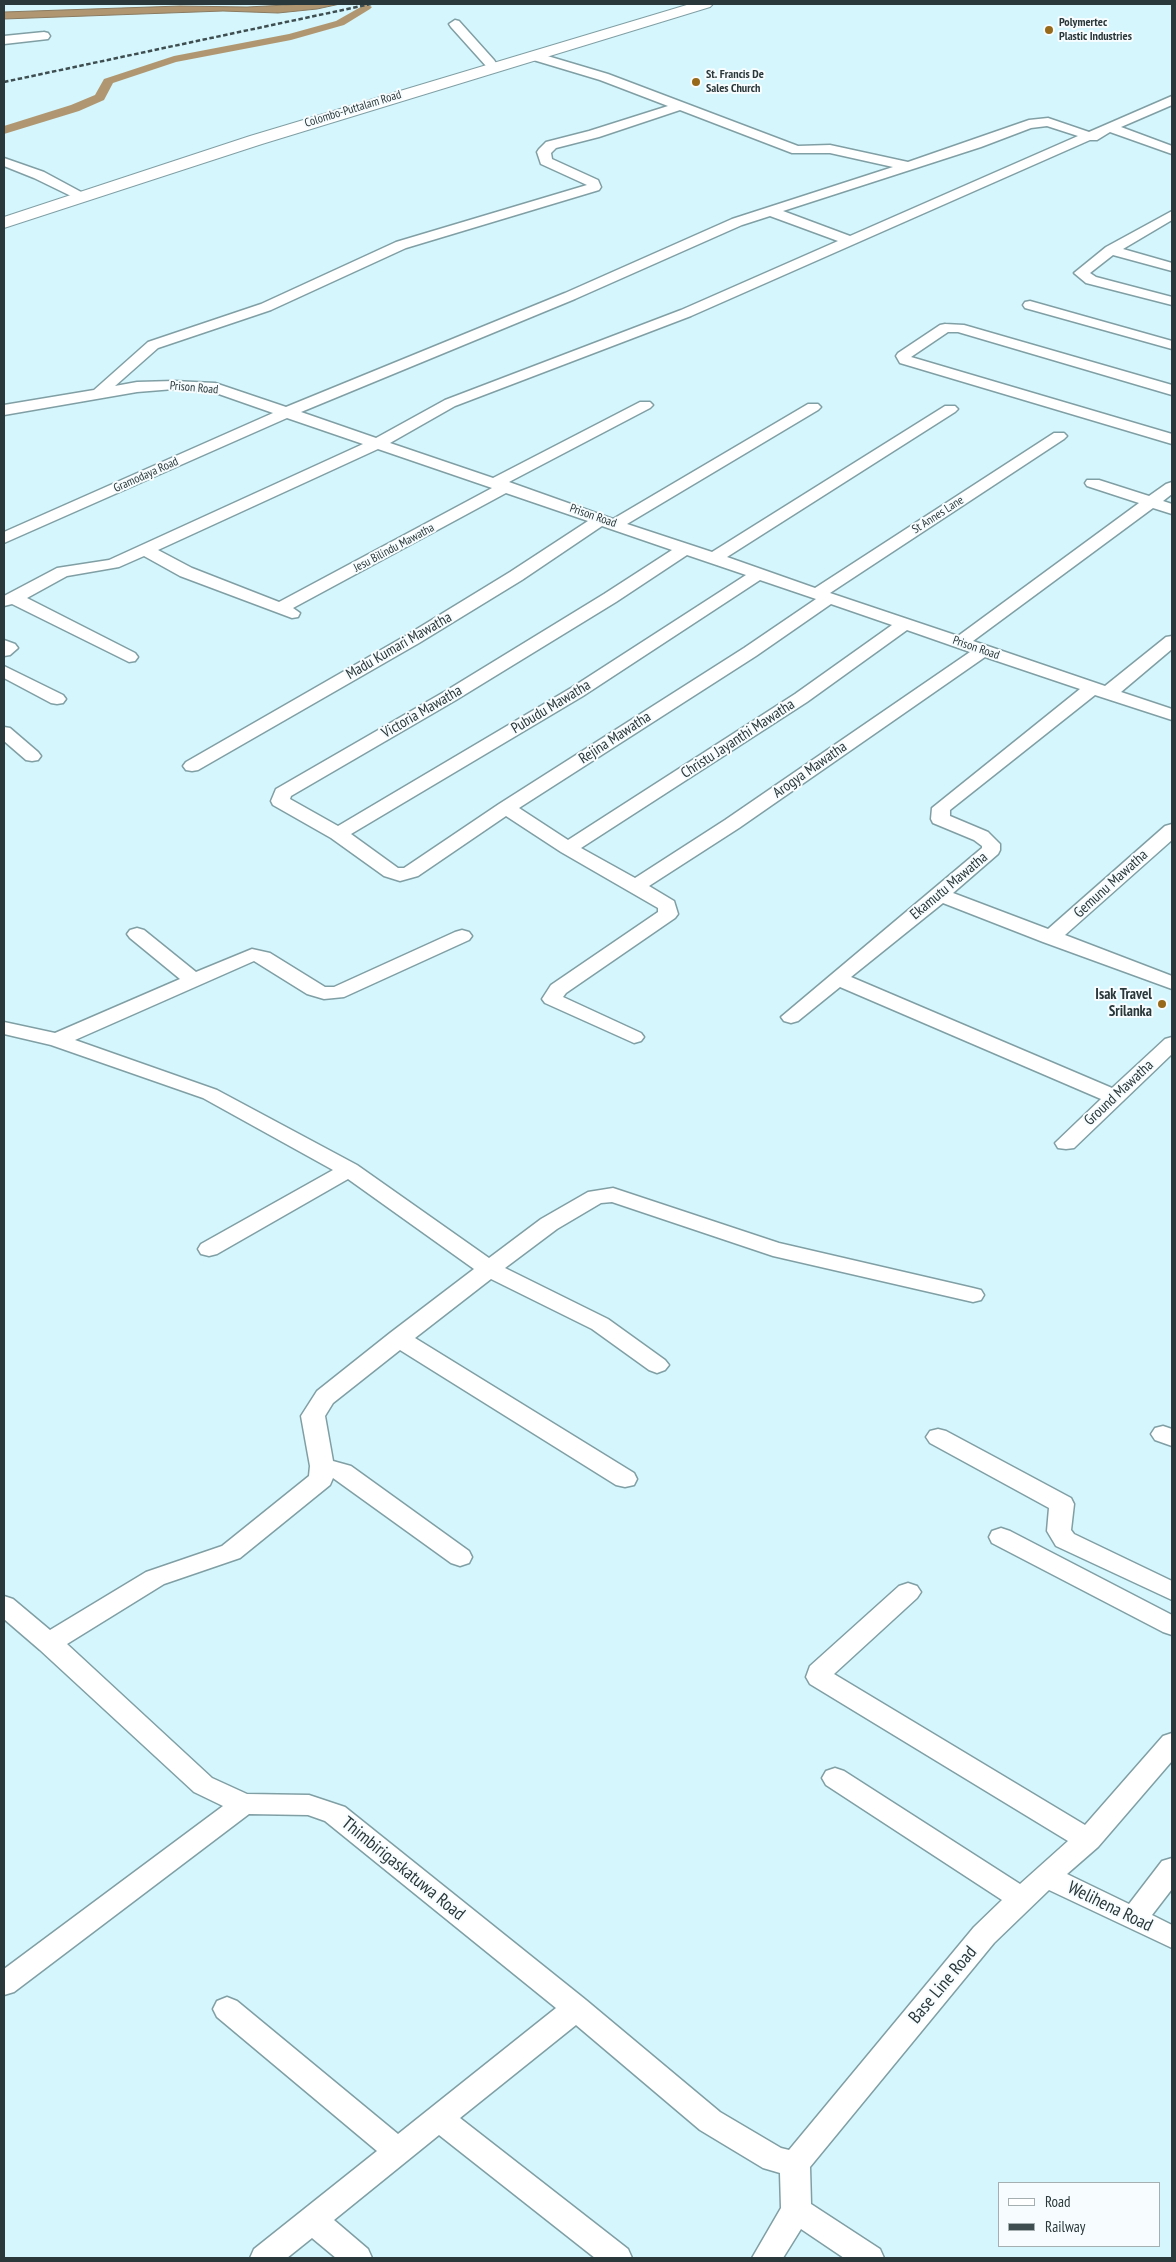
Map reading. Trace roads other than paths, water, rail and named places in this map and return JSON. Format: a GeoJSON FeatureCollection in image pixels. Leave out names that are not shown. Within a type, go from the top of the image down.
{"type":"FeatureCollection","features":[{"type":"Feature","properties":{"kind":"highway","name":"Colombo-Puttalam Road"},"geometry":{"type":"LineString","coordinates":[[4,218],[164,163],[490,63],[641,20],[688,4]]}},
{"type":"Feature","properties":{"kind":"highway","name":"Colombo-Puttalam Road"},"geometry":{"type":"LineString","coordinates":[[4,223],[247,143],[705,4]]}},
{"type":"Feature","properties":{"kind":"street"},"geometry":{"type":"LineString","coordinates":[[455,24],[490,63]]}},
{"type":"Feature","properties":{"kind":"street"},"geometry":{"type":"LineString","coordinates":[[4,40],[44,36]]}},
{"type":"Feature","properties":{"kind":"street"},"geometry":{"type":"LineString","coordinates":[[534,56],[604,77],[797,150],[830,149],[909,166]]}},
{"type":"Feature","properties":{"kind":"street"},"geometry":{"type":"LineString","coordinates":[[9,599],[62,572],[113,564],[146,550],[378,443],[450,403],[686,313],[1171,101]]}},
{"type":"Feature","properties":{"kind":"street"},"geometry":{"type":"LineString","coordinates":[[100,392],[153,345],[266,307],[401,245],[594,187],[593,183],[546,160],[544,152],[551,145],[594,134],[680,106]]}},
{"type":"Feature","properties":{"kind":"street","name":"Gramodaya Road"},"geometry":{"type":"LineString","coordinates":[[4,538],[288,412],[570,296],[737,222],[1037,122],[1048,122],[1092,137]]}},
{"type":"Feature","properties":{"kind":"street"},"geometry":{"type":"LineString","coordinates":[[1110,128],[1172,150]]}},
{"type":"Feature","properties":{"kind":"street"},"geometry":{"type":"LineString","coordinates":[[4,162],[39,175],[76,193]]}},
{"type":"Feature","properties":{"kind":"street"},"geometry":{"type":"LineString","coordinates":[[770,211],[851,241]]}},
{"type":"Feature","properties":{"kind":"street"},"geometry":{"type":"LineString","coordinates":[[1172,215],[1111,250],[1081,274],[1091,280],[1172,302]]}},
{"type":"Feature","properties":{"kind":"street"},"geometry":{"type":"LineString","coordinates":[[1111,250],[1171,265]]}},
{"type":"Feature","properties":{"kind":"street"},"geometry":{"type":"LineString","coordinates":[[1030,305],[1172,345]]}},
{"type":"Feature","properties":{"kind":"street"},"geometry":{"type":"LineString","coordinates":[[1172,390],[959,328],[946,328],[903,356],[905,360],[1172,439]]}},
{"type":"Feature","properties":{"kind":"street","name":"Prison Road"},"geometry":{"type":"LineString","coordinates":[[4,410],[137,387],[215,388],[1172,715]]}},
{"type":"Feature","properties":{"kind":"street","name":"Jesu Bilindu Mawatha"},"geometry":{"type":"LineString","coordinates":[[280,608],[645,405]]}},
{"type":"Feature","properties":{"kind":"street","name":"Madu Kumari Mawatha"},"geometry":{"type":"LineString","coordinates":[[192,766],[413,639],[608,521],[813,407]]}},
{"type":"Feature","properties":{"kind":"street"},"geometry":{"type":"LineString","coordinates":[[715,558],[950,409]]}},
{"type":"Feature","properties":{"kind":"street","name":"St Annes Lane"},"geometry":{"type":"LineString","coordinates":[[823,596],[1059,436]]}},
{"type":"Feature","properties":{"kind":"street"},"geometry":{"type":"LineString","coordinates":[[1093,483],[1172,509]]}},
{"type":"Feature","properties":{"kind":"street"},"geometry":{"type":"LineString","coordinates":[[959,643],[1172,488]]}},
{"type":"Feature","properties":{"kind":"street","name":"Victoria Mawatha"},"geometry":{"type":"LineString","coordinates":[[400,875],[391,872],[338,834],[280,801],[283,793],[450,696],[610,598],[686,548]]}},
{"type":"Feature","properties":{"kind":"street"},"geometry":{"type":"LineString","coordinates":[[146,550],[186,572],[298,615]]}},
{"type":"Feature","properties":{"kind":"street","name":"Pubudu Mawatha"},"geometry":{"type":"LineString","coordinates":[[338,834],[578,692],[758,574]]}},
{"type":"Feature","properties":{"kind":"street","name":"Rejina Mawatha"},"geometry":{"type":"LineString","coordinates":[[400,875],[412,872],[506,808],[750,652],[823,596]]}},
{"type":"Feature","properties":{"kind":"street"},"geometry":{"type":"LineString","coordinates":[[9,599],[129,657]]}},
{"type":"Feature","properties":{"kind":"street","name":"Christu Jayanthi Mawatha"},"geometry":{"type":"LineString","coordinates":[[568,848],[800,698],[905,624]]}},
{"type":"Feature","properties":{"kind":"street"},"geometry":{"type":"LineString","coordinates":[[1100,691],[1172,641]]}},
{"type":"Feature","properties":{"kind":"street"},"geometry":{"type":"LineString","coordinates":[[4,645],[8,648],[4,651]]}},
{"type":"Feature","properties":{"kind":"street","name":"Arogya Mawatha"},"geometry":{"type":"LineString","coordinates":[[636,886],[732,824],[982,651]]}},
{"type":"Feature","properties":{"kind":"street"},"geometry":{"type":"LineString","coordinates":[[4,671],[57,698]]}},
{"type":"Feature","properties":{"kind":"street","name":"Ekamutu Mawatha"},"geometry":{"type":"LineString","coordinates":[[791,1017],[940,895],[991,850],[991,844],[981,836],[940,819],[940,808],[1100,691]]}},
{"type":"Feature","properties":{"kind":"street"},"geometry":{"type":"LineString","coordinates":[[4,732],[32,756]]}},
{"type":"Feature","properties":{"kind":"street"},"geometry":{"type":"LineString","coordinates":[[506,808],[568,848],[667,905],[668,914],[558,990],[552,999],[634,1037]]}},
{"type":"Feature","properties":{"kind":"street","name":"Gemunu Mawatha"},"geometry":{"type":"LineString","coordinates":[[1050,938],[1172,830]]}},
{"type":"Feature","properties":{"kind":"street"},"geometry":{"type":"LineString","coordinates":[[940,895],[1172,983]]}},
{"type":"Feature","properties":{"kind":"street"},"geometry":{"type":"LineString","coordinates":[[137,934],[194,981]]}},
{"type":"Feature","properties":{"kind":"street"},"geometry":{"type":"LineString","coordinates":[[58,1040],[252,955],[263,957],[314,990],[324,993],[337,993],[462,936]]}},
{"type":"Feature","properties":{"kind":"street"},"geometry":{"type":"LineString","coordinates":[[838,978],[1115,1097]]}},
{"type":"Feature","properties":{"kind":"street"},"geometry":{"type":"LineString","coordinates":[[4,1028],[58,1040],[210,1094],[349,1170],[489,1269],[600,1324],[657,1365]]}},
{"type":"Feature","properties":{"kind":"street","name":"Ground Mawatha"},"geometry":{"type":"LineString","coordinates":[[1066,1143],[1172,1043]]}},
{"type":"Feature","properties":{"kind":"street"},"geometry":{"type":"LineString","coordinates":[[209,1249],[349,1170]]}},
{"type":"Feature","properties":{"kind":"street"},"geometry":{"type":"LineString","coordinates":[[49,1643],[154,1578],[231,1552],[321,1479],[322,1466],[313,1416],[326,1397],[398,1338],[548,1224],[596,1197],[614,1196],[773,1249],[973,1295]]}},
{"type":"Feature","properties":{"kind":"street"},"geometry":{"type":"LineString","coordinates":[[398,1338],[625,1479]]}},
{"type":"Feature","properties":{"kind":"street"},"geometry":{"type":"LineString","coordinates":[[938,1437],[1062,1504],[1058,1530],[1065,1540],[1172,1591]]}},
{"type":"Feature","properties":{"kind":"street"},"geometry":{"type":"LineString","coordinates":[[322,1466],[342,1472],[460,1557]]}},
{"type":"Feature","properties":{"kind":"street"},"geometry":{"type":"LineString","coordinates":[[1001,1537],[1172,1626]]}},
{"type":"Feature","properties":{"kind":"street"},"geometry":{"type":"LineString","coordinates":[[908,1592],[820,1673],[819,1677],[1088,1840]]}},
{"type":"Feature","properties":{"kind":"street","name":"Thimbirigaskatuwa Road"},"geometry":{"type":"LineString","coordinates":[[4,1605],[49,1643],[204,1785],[244,1804],[309,1805],[335,1814],[576,2008],[710,2121],[774,2159],[795,2164]]}},
{"type":"Feature","properties":{"kind":"street","name":"Base Line Road"},"geometry":{"type":"LineString","coordinates":[[795,2164],[984,1935],[1021,1899],[1088,1840],[1172,1743]]}},
{"type":"Feature","properties":{"kind":"street"},"geometry":{"type":"LineString","coordinates":[[835,1778],[1021,1899]]}},
{"type":"Feature","properties":{"kind":"street"},"geometry":{"type":"LineString","coordinates":[[4,1984],[244,1804]]}},
{"type":"Feature","properties":{"kind":"street"},"geometry":{"type":"LineString","coordinates":[[1134,1918],[1172,1869]]}},
{"type":"Feature","properties":{"kind":"street","name":"Welihena Road"},"geometry":{"type":"LineString","coordinates":[[1047,1877],[1172,1937]]}},
{"type":"Feature","properties":{"kind":"street"},"geometry":{"type":"LineString","coordinates":[[265,2258],[576,2008]]}},
{"type":"Feature","properties":{"kind":"street"},"geometry":{"type":"LineString","coordinates":[[227,2009],[398,2152]]}},
{"type":"Feature","properties":{"kind":"street"},"geometry":{"type":"LineString","coordinates":[[439,2118],[617,2258]]}},
{"type":"Feature","properties":{"kind":"street"},"geometry":{"type":"LineString","coordinates":[[767,2258],[796,2210],[795,2164]]}},
{"type":"Feature","properties":{"kind":"street"},"geometry":{"type":"LineString","coordinates":[[796,2210],[868,2258]]}},
{"type":"Feature","properties":{"kind":"street"},"geometry":{"type":"LineString","coordinates":[[313,2220],[357,2258]]}},
{"type":"Feature","properties":{"kind":"waterway"},"geometry":{"type":"LineString","coordinates":[[4,130],[75,108],[100,97],[108,81],[174,59],[291,37],[340,23],[366,7]]}},
{"type":"Feature","properties":{"kind":"railway"},"geometry":{"type":"LineString","coordinates":[[4,82],[371,4]]}},
{"type":"Feature","properties":{"kind":"place","name":"Polymertec Plastic Industries"},"geometry":{"type":"Point","coordinates":[1049,30]}},
{"type":"Feature","properties":{"kind":"place","name":"St. Francis De Sales Church"},"geometry":{"type":"Point","coordinates":[696,82]}},
{"type":"Feature","properties":{"kind":"place","name":"Isak Travel Srilanka"},"geometry":{"type":"Point","coordinates":[1162,1004]}}]}
